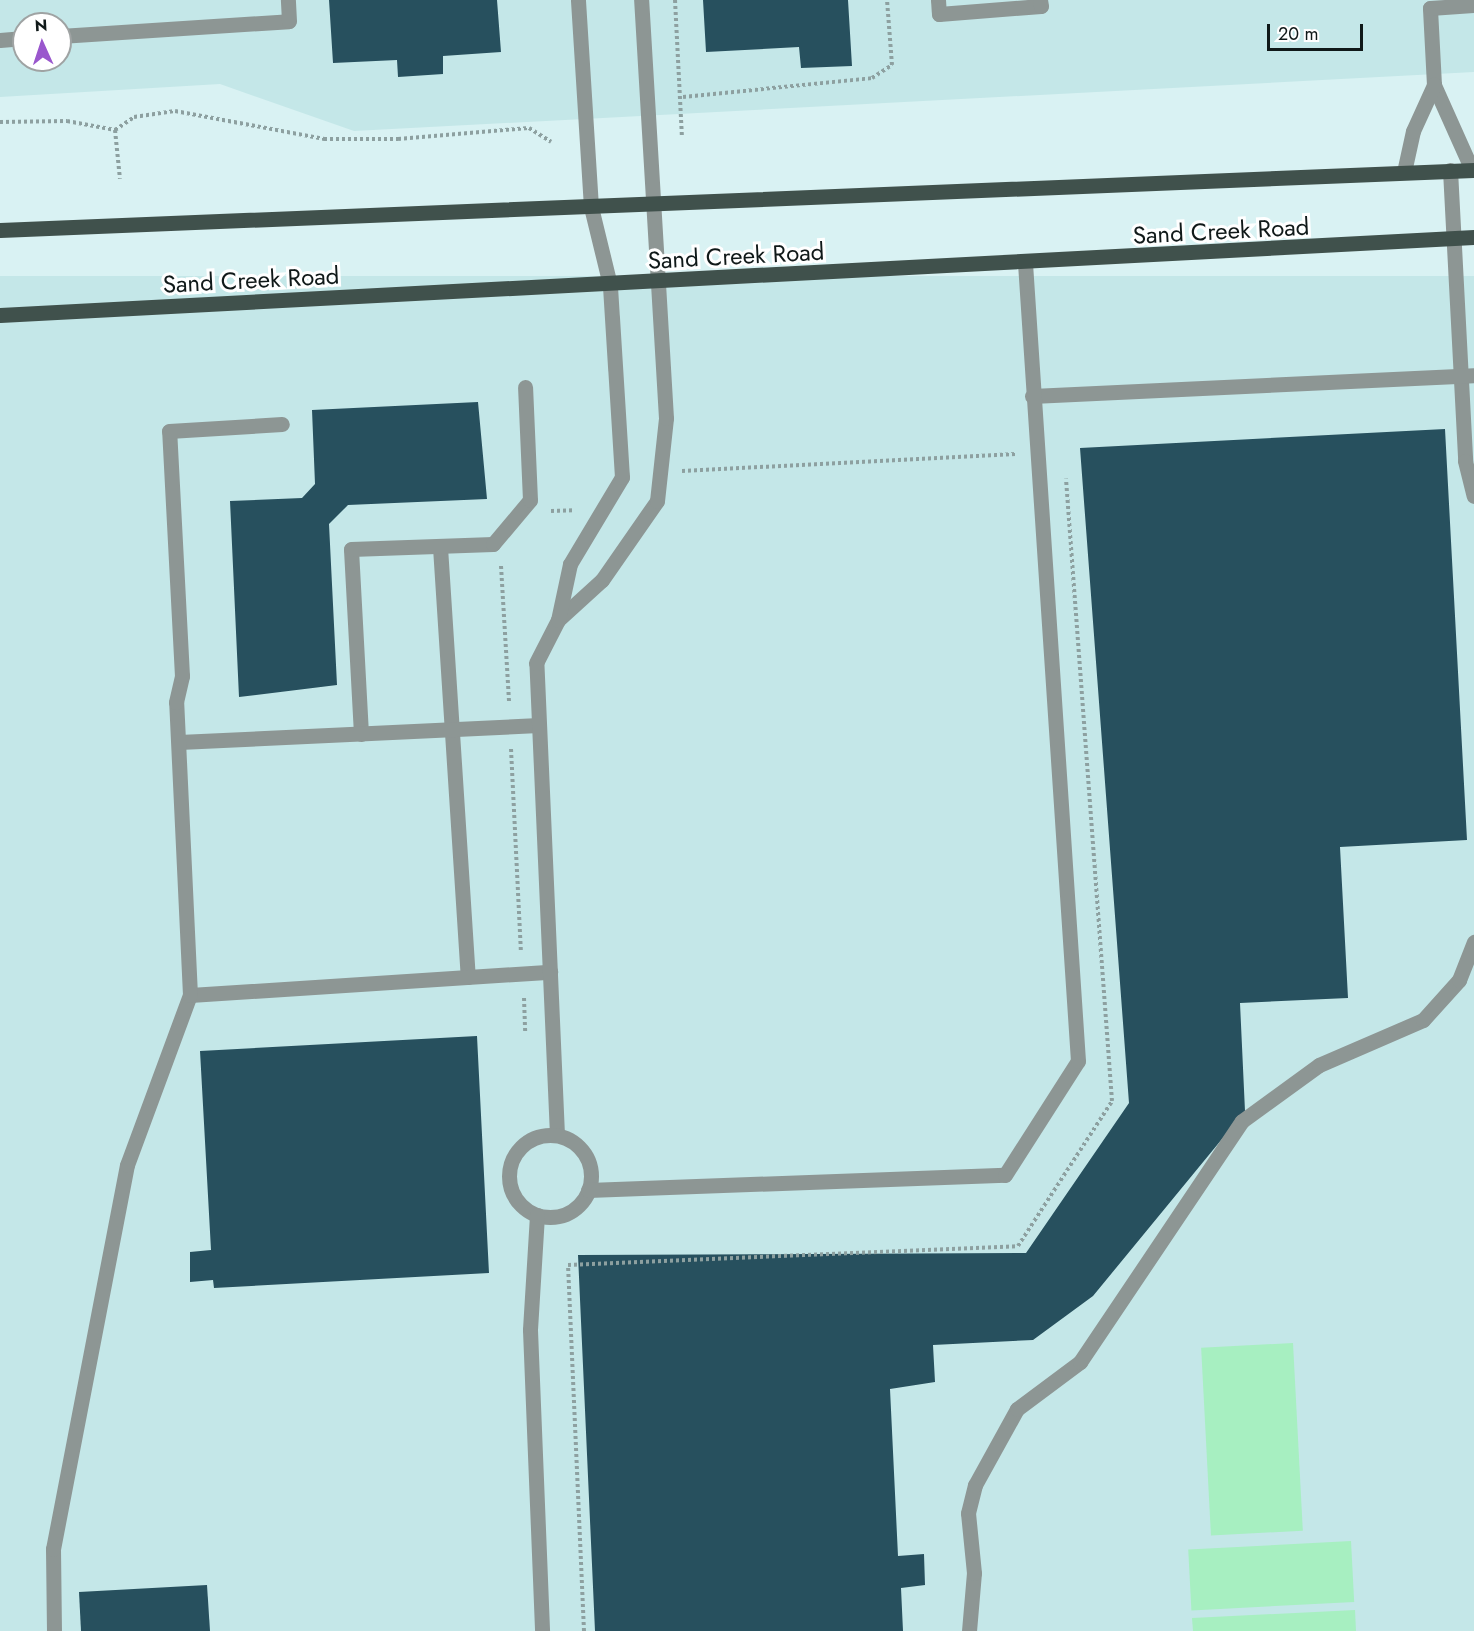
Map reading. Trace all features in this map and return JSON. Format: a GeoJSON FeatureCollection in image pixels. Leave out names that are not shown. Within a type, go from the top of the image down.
{"type":"FeatureCollection","features":[{"type":"Feature","properties":{"kind":"main road"},"geometry":{"type":"LineString","coordinates":[[0,230],[1473,170]]}},
{"type":"Feature","properties":{"kind":"main road","name":"Sand Creek Road"},"geometry":{"type":"LineString","coordinates":[[0,315],[1025,264],[1474,237]]}},
{"type":"Feature","properties":{"kind":"lane"},"geometry":{"type":"LineString","coordinates":[[72,35],[290,21],[288,0]]}},
{"type":"Feature","properties":{"kind":"lane"},"geometry":{"type":"LineString","coordinates":[[557,1135],[536,663],[558,620],[570,564],[622,477],[610,285],[591,207],[578,0]]}},
{"type":"Feature","properties":{"kind":"lane"},"geometry":{"type":"LineString","coordinates":[[558,620],[602,580],[657,501],[666,418],[656,283],[641,0]]}},
{"type":"Feature","properties":{"kind":"lane"},"geometry":{"type":"LineString","coordinates":[[938,0],[939,14],[1041,6],[1040,0]]}},
{"type":"Feature","properties":{"kind":"lane"},"geometry":{"type":"LineString","coordinates":[[1473,170],[1434,85],[1430,4],[1474,5]]}},
{"type":"Feature","properties":{"kind":"lane"},"geometry":{"type":"LineString","coordinates":[[1404,172],[1413,131],[1434,85]]}},
{"type":"Feature","properties":{"kind":"lane"},"geometry":{"type":"LineString","coordinates":[[1450,170],[1454,238],[1468,376],[1465,461],[1474,496]]}},
{"type":"Feature","properties":{"kind":"lane"},"geometry":{"type":"LineString","coordinates":[[588,1190],[1005,1175],[1078,1061],[1025,264]]}},
{"type":"Feature","properties":{"kind":"lane"},"geometry":{"type":"LineString","coordinates":[[1032,396],[1468,376]]}},
{"type":"Feature","properties":{"kind":"lane"},"geometry":{"type":"LineString","coordinates":[[362,734],[351,549],[493,544],[530,500],[525,387]]}},
{"type":"Feature","properties":{"kind":"lane"},"geometry":{"type":"LineString","coordinates":[[54,1631],[53,1549],[127,1165],[190,995],[176,702],[182,676],[169,431],[282,424]]}},
{"type":"Feature","properties":{"kind":"lane"},"geometry":{"type":"LineString","coordinates":[[440,547],[456,729],[468,977]]}},
{"type":"Feature","properties":{"kind":"lane"},"geometry":{"type":"LineString","coordinates":[[178,742],[539,725]]}},
{"type":"Feature","properties":{"kind":"lane"},"geometry":{"type":"LineString","coordinates":[[969,1631],[974,1573],[968,1513],[975,1485],[1017,1409],[1080,1362],[1242,1120],[1319,1065],[1422,1020],[1459,980],[1474,942]]}},
{"type":"Feature","properties":{"kind":"lane"},"geometry":{"type":"LineString","coordinates":[[190,995],[550,972]]}},
{"type":"Feature","properties":{"kind":"lane"},"geometry":{"type":"LineString","coordinates":[[557,1135],[585,1155],[588,1190],[573,1209],[537,1215],[516,1199],[510,1166],[530,1140],[557,1135]]}},
{"type":"Feature","properties":{"kind":"lane"},"geometry":{"type":"LineString","coordinates":[[537,1215],[530,1330],[542,1631]]}},
{"type":"Feature","properties":{"kind":"path"},"geometry":{"type":"LineString","coordinates":[[675,0],[683,97],[682,136]]}},
{"type":"Feature","properties":{"kind":"path"},"geometry":{"type":"LineString","coordinates":[[683,97],[872,78],[892,64],[887,0]]}},
{"type":"Feature","properties":{"kind":"path"},"geometry":{"type":"LineString","coordinates":[[0,122],[67,121],[115,130],[134,117],[175,111],[324,139],[398,140],[529,128],[551,142]]}},
{"type":"Feature","properties":{"kind":"path"},"geometry":{"type":"LineString","coordinates":[[115,130],[120,179]]}},
{"type":"Feature","properties":{"kind":"path"},"geometry":{"type":"LineString","coordinates":[[678,471],[1036,453]]}},
{"type":"Feature","properties":{"kind":"path"},"geometry":{"type":"LineString","coordinates":[[584,1631],[568,1265],[1018,1246],[1112,1101],[1066,475]]}},
{"type":"Feature","properties":{"kind":"shaded area"},"geometry":{"type":"Polygon","coordinates":[[[0,0],[1474,0],[1474,72],[354,131],[220,84],[0,97],[0,0]]]}},
{"type":"Feature","properties":{"kind":"shaded area"},"geometry":{"type":"Polygon","coordinates":[[[0,276],[1474,276],[1474,1631],[0,1631],[0,276]]]}},
{"type":"Feature","properties":{"kind":"green space"},"geometry":{"type":"Polygon","coordinates":[[[1293,1343],[1303,1531],[1211,1536],[1201,1348],[1293,1343]]]}},
{"type":"Feature","properties":{"kind":"green space"},"geometry":{"type":"Polygon","coordinates":[[[1351,1541],[1354,1602],[1191,1610],[1188,1550],[1351,1541]]]}},
{"type":"Feature","properties":{"kind":"green space"},"geometry":{"type":"Polygon","coordinates":[[[1355,1610],[1356,1631],[1193,1631],[1192,1618],[1355,1610]]]}},
{"type":"Feature","properties":{"kind":"building"},"geometry":{"type":"Polygon","coordinates":[[[329,0],[497,0],[501,52],[443,56],[443,74],[398,77],[397,60],[333,63],[329,0]]]}},
{"type":"Feature","properties":{"kind":"building"},"geometry":{"type":"Polygon","coordinates":[[[703,0],[848,0],[852,66],[801,68],[799,47],[706,52],[703,0]]]}},
{"type":"Feature","properties":{"kind":"building"},"geometry":{"type":"Polygon","coordinates":[[[478,402],[487,499],[348,505],[329,524],[337,685],[239,697],[230,501],[302,498],[315,484],[312,410],[478,402]]]}},
{"type":"Feature","properties":{"kind":"building"},"geometry":{"type":"Polygon","coordinates":[[[1445,429],[1467,840],[1340,847],[1348,998],[1240,1003],[1245,1111],[1093,1296],[1033,1340],[933,1345],[935,1382],[890,1389],[898,1556],[924,1554],[925,1585],[901,1588],[903,1631],[595,1631],[578,1255],[1026,1253],[1129,1103],[1080,448],[1445,429]]]}},
{"type":"Feature","properties":{"kind":"building"},"geometry":{"type":"Polygon","coordinates":[[[477,1036],[489,1273],[214,1288],[213,1280],[190,1282],[190,1252],[211,1250],[200,1051],[477,1036]]]}},
{"type":"Feature","properties":{"kind":"building"},"geometry":{"type":"Polygon","coordinates":[[[207,1585],[210,1631],[81,1631],[79,1592],[207,1585]]]}}]}
